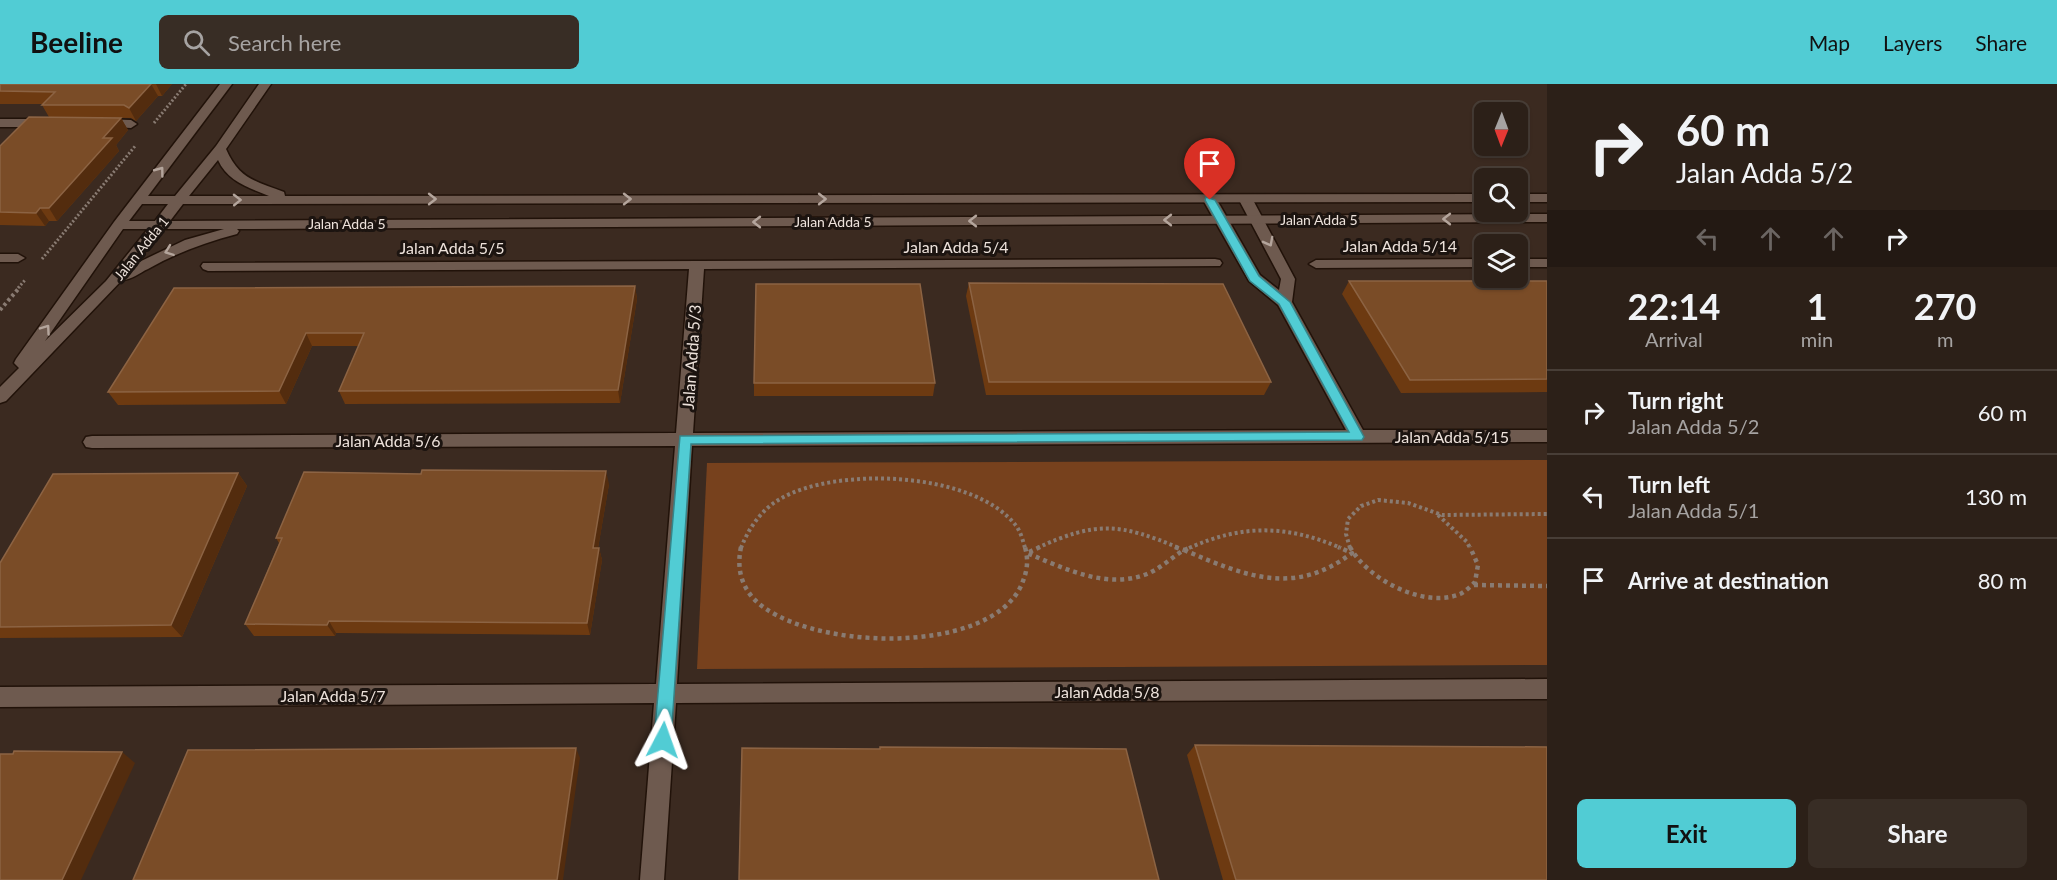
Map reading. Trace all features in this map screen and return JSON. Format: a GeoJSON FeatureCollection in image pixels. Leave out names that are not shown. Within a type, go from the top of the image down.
{"type":"FeatureCollection","features":[{"type":"Feature","properties":{"kind":"street","name":"Jalan Adda 1"},"geometry":{"type":"LineString","coordinates":[[0,395],[119,225],[226,84]]}},
{"type":"Feature","properties":{"kind":"street","name":"Jalan Adda 1"},"geometry":{"type":"LineString","coordinates":[[0,395],[111,284],[220,149],[265,84]]}},
{"type":"Feature","properties":{"kind":"street"},"geometry":{"type":"LineString","coordinates":[[0,123],[60,123]]}},
{"type":"Feature","properties":{"kind":"street"},"geometry":{"type":"LineString","coordinates":[[83,123],[131,124]]}},
{"type":"Feature","properties":{"kind":"street"},"geometry":{"type":"LineString","coordinates":[[220,149],[228,168],[244,181],[270,193],[295,199]]}},
{"type":"Feature","properties":{"kind":"street","name":"Jalan Adda 5"},"geometry":{"type":"LineString","coordinates":[[138,200],[1474,198]]}},
{"type":"Feature","properties":{"kind":"street"},"geometry":{"type":"LineString","coordinates":[[1528,198],[1547,198]]}},
{"type":"Feature","properties":{"kind":"street"},"geometry":{"type":"LineString","coordinates":[[1210,200],[1254,278],[1284,302],[1358,437]]}},
{"type":"Feature","properties":{"kind":"street"},"geometry":{"type":"LineString","coordinates":[[1246,200],[1288,279],[1284,302]]}},
{"type":"Feature","properties":{"kind":"street","name":"Jalan Adda 5"},"geometry":{"type":"LineString","coordinates":[[119,225],[1547,218]]}},
{"type":"Feature","properties":{"kind":"street"},"geometry":{"type":"LineString","coordinates":[[111,284],[158,255],[210,236],[266,224]]}},
{"type":"Feature","properties":{"kind":"street"},"geometry":{"type":"LineString","coordinates":[[0,258],[18,258]]}},
{"type":"Feature","properties":{"kind":"street","name":"Jalan Adda 5/4"},"geometry":{"type":"LineString","coordinates":[[698,265],[1215,263]]}},
{"type":"Feature","properties":{"kind":"street","name":"Jalan Adda 5/14"},"geometry":{"type":"LineString","coordinates":[[1316,264],[1474,263]]}},
{"type":"Feature","properties":{"kind":"street"},"geometry":{"type":"LineString","coordinates":[[1528,263],[1547,263]]}},
{"type":"Feature","properties":{"kind":"street","name":"Jalan Adda 5/5"},"geometry":{"type":"LineString","coordinates":[[208,266],[698,265]]}},
{"type":"Feature","properties":{"kind":"street","name":"Jalan Adda 5/3"},"geometry":{"type":"LineString","coordinates":[[652,880],[698,265]]}},
{"type":"Feature","properties":{"kind":"street","name":"Jalan Adda 5/15"},"geometry":{"type":"LineString","coordinates":[[685,439],[1547,436]]}},
{"type":"Feature","properties":{"kind":"street","name":"Jalan Adda 5/6"},"geometry":{"type":"LineString","coordinates":[[92,442],[685,439]]}},
{"type":"Feature","properties":{"kind":"street","name":"Jalan Adda 5/8"},"geometry":{"type":"LineString","coordinates":[[666,694],[1547,689]]}},
{"type":"Feature","properties":{"kind":"street","name":"Jalan Adda 5/7"},"geometry":{"type":"LineString","coordinates":[[0,697],[666,694]]}},
{"type":"Feature","properties":{"kind":"path"},"geometry":{"type":"LineString","coordinates":[[149,129],[186,84]]}},
{"type":"Feature","properties":{"kind":"path"},"geometry":{"type":"LineString","coordinates":[[37,265],[142,138]]}},
{"type":"Feature","properties":{"kind":"path"},"geometry":{"type":"LineString","coordinates":[[0,310],[30,274]]}},
{"type":"Feature","properties":{"kind":"path"},"geometry":{"type":"LineString","coordinates":[[1027,553],[1028,570],[1023,587],[1008,605],[987,620],[957,632],[917,638],[838,635],[806,626],[765,609],[748,592],[740,574],[738,555],[743,537],[760,516],[780,499],[840,479],[879,477],[922,481],[962,493],[999,510],[1017,526],[1027,553],[1085,577],[1137,578],[1158,570],[1184,550],[1245,530],[1269,528],[1293,530],[1323,539],[1352,553]]}},
{"type":"Feature","properties":{"kind":"path"},"geometry":{"type":"LineString","coordinates":[[1380,500],[1399,501],[1438,515],[1456,527],[1470,542],[1478,558],[1479,573],[1474,585],[1462,595],[1445,599],[1425,598],[1403,592],[1382,582],[1352,553],[1346,537],[1346,523],[1352,512],[1364,504],[1380,500]]}},
{"type":"Feature","properties":{"kind":"path"},"geometry":{"type":"LineString","coordinates":[[1438,515],[1547,514]]}},
{"type":"Feature","properties":{"kind":"path"},"geometry":{"type":"LineString","coordinates":[[1027,553],[1092,528],[1120,528],[1152,537],[1247,575],[1275,579],[1305,577],[1331,568],[1352,553]]}},
{"type":"Feature","properties":{"kind":"path"},"geometry":{"type":"LineString","coordinates":[[1474,585],[1547,586]]}},
{"type":"Feature","properties":{"kind":"shaded area"},"geometry":{"type":"Polygon","coordinates":[[[1547,460],[1547,665],[697,669],[707,463],[1547,460]]]}},
{"type":"Feature","properties":{"kind":"building"},"geometry":{"type":"Polygon","coordinates":[[[0,84],[151,84],[129,108],[124,105],[42,105],[55,92],[0,91],[0,84]]]}},
{"type":"Feature","properties":{"kind":"building"},"geometry":{"type":"Polygon","coordinates":[[[29,117],[121,118],[103,138],[112,138],[49,208],[40,208],[36,213],[0,212],[0,146],[29,117]]]}},
{"type":"Feature","properties":{"kind":"building"},"geometry":{"type":"Polygon","coordinates":[[[1349,281],[1474,281],[1474,288],[1528,288],[1528,281],[1547,281],[1547,379],[1410,380],[1349,281]]]}},
{"type":"Feature","properties":{"kind":"building"},"geometry":{"type":"Polygon","coordinates":[[[969,283],[1223,284],[1271,382],[989,382],[969,283]]]}},
{"type":"Feature","properties":{"kind":"building"},"geometry":{"type":"Polygon","coordinates":[[[756,284],[920,284],[935,383],[754,383],[756,284]]]}},
{"type":"Feature","properties":{"kind":"building"},"geometry":{"type":"Polygon","coordinates":[[[635,286],[618,390],[339,391],[364,333],[306,333],[279,391],[108,392],[174,288],[635,286]]]}},
{"type":"Feature","properties":{"kind":"building"},"geometry":{"type":"Polygon","coordinates":[[[422,470],[606,471],[593,548],[599,548],[587,623],[329,621],[327,625],[245,624],[282,538],[276,538],[304,472],[421,474],[422,470]]]}},
{"type":"Feature","properties":{"kind":"building"},"geometry":{"type":"Polygon","coordinates":[[[238,473],[171,625],[0,627],[0,563],[53,474],[238,473]]]}},
{"type":"Feature","properties":{"kind":"building"},"geometry":{"type":"Polygon","coordinates":[[[1195,745],[1547,747],[1547,880],[1236,880],[1195,745]]]}},
{"type":"Feature","properties":{"kind":"building"},"geometry":{"type":"Polygon","coordinates":[[[880,747],[1126,749],[1159,880],[739,880],[742,748],[880,749],[880,747]]]}},
{"type":"Feature","properties":{"kind":"building"},"geometry":{"type":"Polygon","coordinates":[[[576,748],[557,880],[133,880],[188,750],[576,748]]]}},
{"type":"Feature","properties":{"kind":"building"},"geometry":{"type":"Polygon","coordinates":[[[14,751],[122,752],[62,880],[0,880],[0,754],[13,754],[14,751]]]}},
{"type":"Feature","properties":{"kind":"route"},"geometry":{"type":"LineString","coordinates":[[663,740],[685,439],[1358,437],[1284,302],[1254,278],[1210,200]]}}]}
